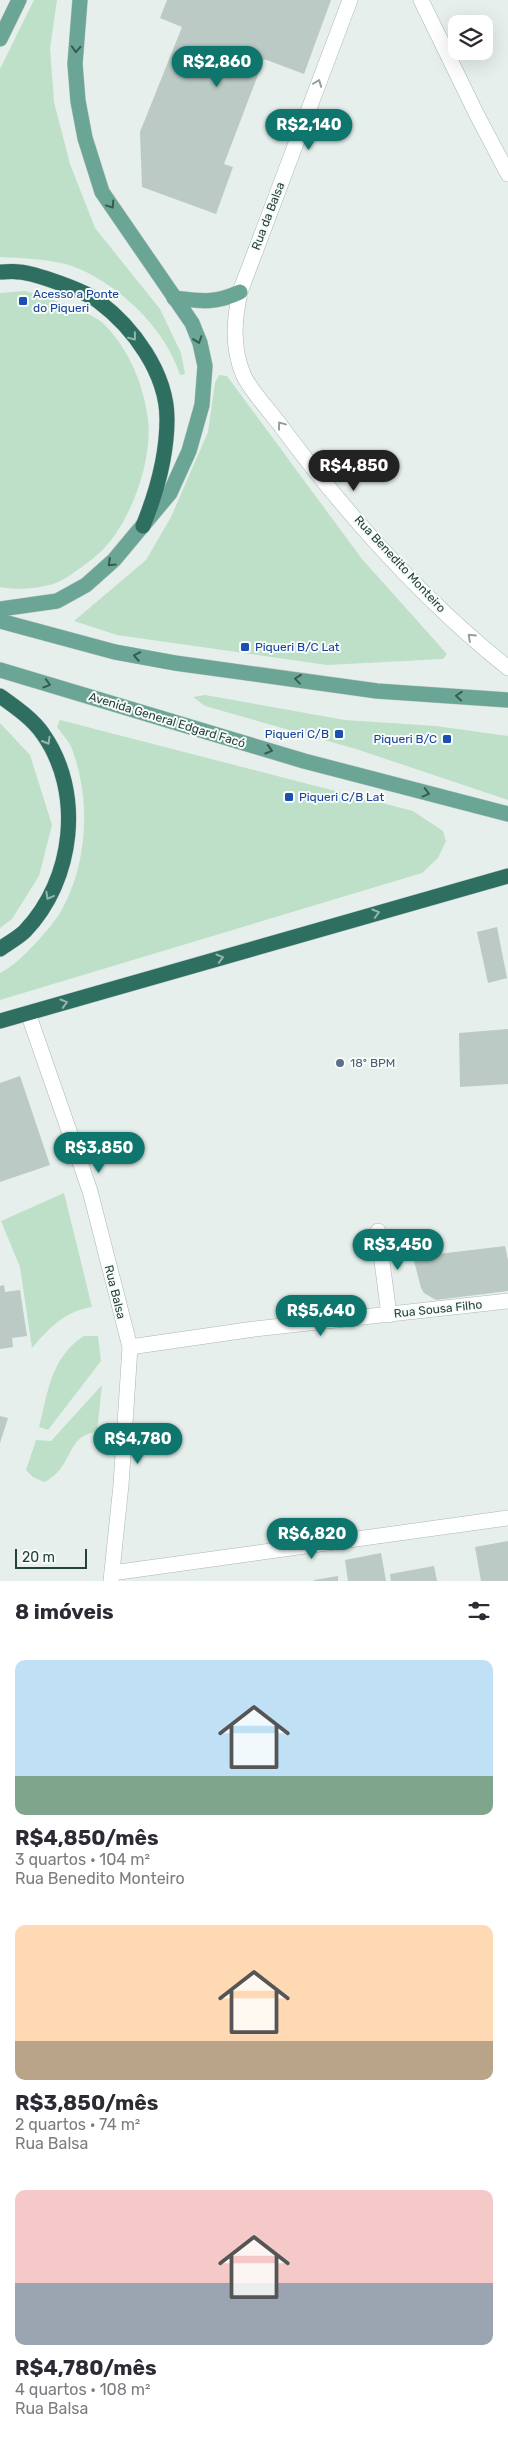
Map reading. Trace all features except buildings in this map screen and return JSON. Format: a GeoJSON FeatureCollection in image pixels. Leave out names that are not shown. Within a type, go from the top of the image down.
{"type":"FeatureCollection","features":[{"type":"Feature","properties":{"kind":"highway"},"geometry":{"type":"LineString","coordinates":[[0,272],[20,272],[57,282],[97,300],[125,326],[145,352],[161,384],[167,418],[156,494],[143,526]]}},
{"type":"Feature","properties":{"kind":"highway"},"geometry":{"type":"LineString","coordinates":[[0,696],[42,732],[58,760],[66,796],[68,824],[66,854],[57,882],[45,903],[24,931],[0,949]]}},
{"type":"Feature","properties":{"kind":"highway"},"geometry":{"type":"LineString","coordinates":[[0,1021],[508,876]]}},
{"type":"Feature","properties":{"kind":"main road"},"geometry":{"type":"LineString","coordinates":[[0,39],[19,0]]}},
{"type":"Feature","properties":{"kind":"main road"},"geometry":{"type":"LineString","coordinates":[[0,609],[57,601],[86,585],[114,560],[170,493],[189,451],[202,405],[205,366],[200,343],[192,323],[102,192],[85,138],[78,101],[75,64],[80,0]]}},
{"type":"Feature","properties":{"kind":"main road"},"geometry":{"type":"LineString","coordinates":[[174,298],[210,302],[224,300],[240,292]]}},
{"type":"Feature","properties":{"kind":"main road"},"geometry":{"type":"LineString","coordinates":[[0,621],[115,652],[176,663],[377,691],[508,700]]}},
{"type":"Feature","properties":{"kind":"main road","name":"Avenida General Edgard Facó"},"geometry":{"type":"LineString","coordinates":[[0,670],[304,761],[508,814]]}},
{"type":"Feature","properties":{"kind":"street","name":"Rua da Balsa"},"geometry":{"type":"LineString","coordinates":[[240,292],[350,0]]}},
{"type":"Feature","properties":{"kind":"street"},"geometry":{"type":"LineString","coordinates":[[421,0],[476,114],[508,174]]}},
{"type":"Feature","properties":{"kind":"street","name":"Rua Benedito Monteiro"},"geometry":{"type":"LineString","coordinates":[[240,292],[234,328],[237,354],[244,376],[298,448],[422,592],[479,645],[508,668]]}},
{"type":"Feature","properties":{"kind":"street","name":"Rua Balsa"},"geometry":{"type":"LineString","coordinates":[[28,1013],[90,1191],[130,1347],[122,1485],[111,1577]]}},
{"type":"Feature","properties":{"kind":"street"},"geometry":{"type":"LineString","coordinates":[[378,1231],[389,1315]]}},
{"type":"Feature","properties":{"kind":"street","name":"Rua Sousa Filho"},"geometry":{"type":"LineString","coordinates":[[130,1347],[254,1329],[508,1300]]}},
{"type":"Feature","properties":{"kind":"street"},"geometry":{"type":"LineString","coordinates":[[111,1577],[508,1518]]}},
{"type":"Feature","properties":{"kind":"green space"},"geometry":{"type":"Polygon","coordinates":[[[34,0],[57,0],[50,48],[54,102],[70,164],[95,228],[160,309],[181,353],[185,374],[180,375],[173,357],[151,323],[121,294],[104,282],[87,272],[61,263],[26,258],[0,257],[0,69],[34,0]]]}},
{"type":"Feature","properties":{"kind":"green space"},"geometry":{"type":"Polygon","coordinates":[[[25,291],[89,314],[105,325],[114,335],[129,358],[139,382],[146,407],[149,437],[147,455],[136,493],[129,511],[109,543],[93,559],[61,581],[43,586],[18,589],[0,587],[0,293],[25,291]]]}},
{"type":"Feature","properties":{"kind":"green space"},"geometry":{"type":"Polygon","coordinates":[[[219,375],[227,376],[362,559],[447,654],[443,659],[327,665],[117,635],[74,621],[146,560],[171,517],[208,432],[215,383],[219,375]]]}},
{"type":"Feature","properties":{"kind":"green space"},"geometry":{"type":"Polygon","coordinates":[[[205,695],[345,720],[436,726],[508,736],[508,800],[356,749],[205,706],[193,697],[205,695]]]}},
{"type":"Feature","properties":{"kind":"green space"},"geometry":{"type":"Polygon","coordinates":[[[60,720],[413,811],[443,831],[446,841],[438,858],[422,873],[0,1000],[0,973],[15,963],[45,932],[61,911],[77,873],[84,831],[82,789],[72,749],[57,727],[60,720]]]}},
{"type":"Feature","properties":{"kind":"green space"},"geometry":{"type":"Polygon","coordinates":[[[0,723],[30,755],[52,825],[39,876],[12,919],[0,928],[0,723]]]}},
{"type":"Feature","properties":{"kind":"green space"},"geometry":{"type":"Polygon","coordinates":[[[64,1193],[92,1307],[82,1309],[58,1321],[32,1348],[20,1267],[1,1221],[64,1193]]]}},
{"type":"Feature","properties":{"kind":"green space"},"geometry":{"type":"Polygon","coordinates":[[[84,1336],[98,1336],[101,1361],[48,1430],[39,1427],[52,1376],[64,1354],[84,1336]]]}},
{"type":"Feature","properties":{"kind":"green space"},"geometry":{"type":"Polygon","coordinates":[[[102,1385],[97,1432],[87,1434],[79,1439],[66,1461],[54,1476],[44,1482],[33,1477],[26,1470],[36,1440],[51,1441],[102,1385]]]}},
{"type":"Feature","properties":{"kind":"place","name":"Acesso a Ponte do Piqueri"},"geometry":{"type":"Point","coordinates":[23,301]}},
{"type":"Feature","properties":{"kind":"place","name":"Piqueri B/C Lat"},"geometry":{"type":"Point","coordinates":[245,647]}},
{"type":"Feature","properties":{"kind":"place","name":"Piqueri C/B"},"geometry":{"type":"Point","coordinates":[339,734]}},
{"type":"Feature","properties":{"kind":"place","name":"Piqueri B/C"},"geometry":{"type":"Point","coordinates":[447,739]}},
{"type":"Feature","properties":{"kind":"place","name":"Piqueri C/B Lat"},"geometry":{"type":"Point","coordinates":[289,797]}},
{"type":"Feature","properties":{"kind":"place","name":"18º BPM"},"geometry":{"type":"Point","coordinates":[340,1063]}}]}
